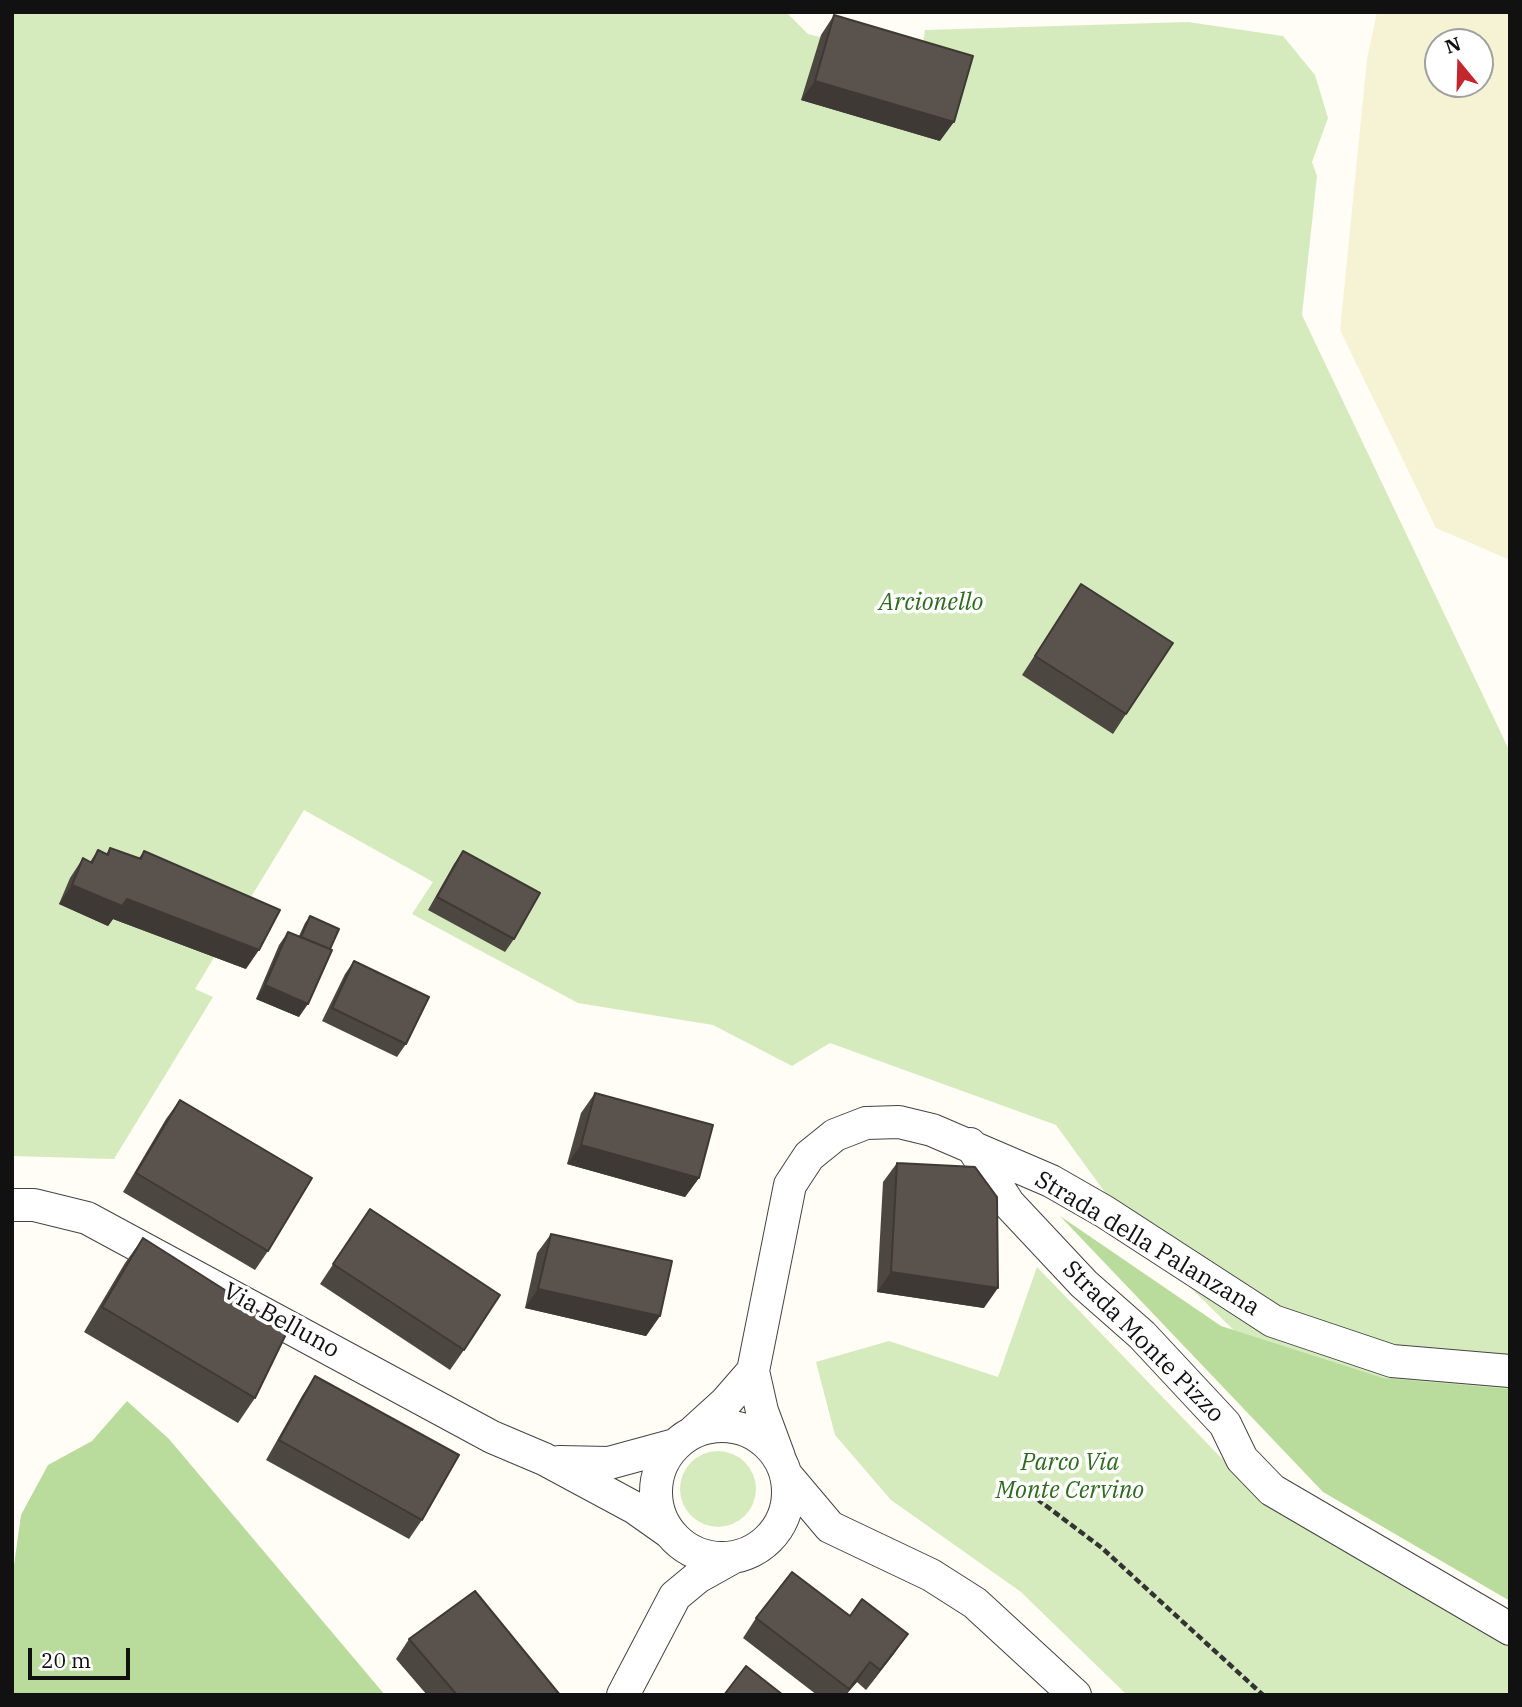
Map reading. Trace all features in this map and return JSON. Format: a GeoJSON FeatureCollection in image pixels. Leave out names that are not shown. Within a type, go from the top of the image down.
{"type":"FeatureCollection","features":[{"type":"Feature","properties":{"kind":"street","name":"Strada della Palanzana"},"geometry":{"type":"LineString","coordinates":[[783,1467],[762,1411],[753,1371],[790,1185],[808,1156],[835,1135],[866,1124],[899,1122],[932,1129],[1051,1181],[1105,1212],[1273,1321],[1392,1361],[1510,1371]]}},
{"type":"Feature","properties":{"kind":"street","name":"Strada Monte Pizzo"},"geometry":{"type":"LineString","coordinates":[[970,1144],[1009,1204],[1084,1284],[1142,1335],[1226,1424],[1242,1458],[1272,1490],[1510,1629]]}},
{"type":"Feature","properties":{"kind":"street","name":"Via Belluno"},"geometry":{"type":"LineString","coordinates":[[12,1205],[34,1205],[87,1217],[492,1437],[544,1459],[635,1508],[671,1535]]}},
{"type":"Feature","properties":{"kind":"street","name":"Strada della Palanzana"},"geometry":{"type":"LineString","coordinates":[[683,1439],[726,1402],[753,1371]]}},
{"type":"Feature","properties":{"kind":"street"},"geometry":{"type":"LineString","coordinates":[[675,1596],[671,1535],[656,1499],[656,1481],[663,1462],[683,1439],[710,1427],[730,1426],[749,1431],[766,1442],[830,1527],[931,1575],[975,1603],[1075,1695]]}},
{"type":"Feature","properties":{"kind":"street","name":"Via Belluno"},"geometry":{"type":"LineString","coordinates":[[544,1459],[579,1465],[609,1463],[683,1439]]}},
{"type":"Feature","properties":{"kind":"street"},"geometry":{"type":"LineString","coordinates":[[765,1543],[785,1514],[789,1496],[783,1467]]}},
{"type":"Feature","properties":{"kind":"street"},"geometry":{"type":"LineString","coordinates":[[623,1695],[675,1596],[698,1577],[765,1543],[797,1531],[830,1527]]}},
{"type":"Feature","properties":{"kind":"street"},"geometry":{"type":"LineString","coordinates":[[671,1535],[697,1554],[732,1558]]}},
{"type":"Feature","properties":{"kind":"path"},"geometry":{"type":"LineString","coordinates":[[1037,1499],[1102,1548],[1263,1695]]}},
{"type":"Feature","properties":{"kind":"shaded area"},"geometry":{"type":"Polygon","coordinates":[[[1377,12],[1509,12],[1510,560],[1436,528],[1340,330],[1367,59],[1377,12]]]}},
{"type":"Feature","properties":{"kind":"green space","name":"Arcionello"},"geometry":{"type":"Polygon","coordinates":[[[12,12],[786,12],[808,34],[920,62],[925,30],[1188,22],[1283,36],[1315,75],[1328,118],[1312,162],[1317,176],[1302,315],[1510,752],[1510,1535],[1263,1359],[1133,1231],[1056,1125],[830,1043],[792,1066],[713,1025],[578,1003],[412,914],[433,882],[304,810],[195,989],[213,997],[114,1159],[12,1156],[12,12]]]}},
{"type":"Feature","properties":{"kind":"green space"},"geometry":{"type":"Polygon","coordinates":[[[1060,1216],[1221,1326],[1383,1378],[1510,1389],[1510,1601],[1323,1492],[1060,1216]]]}},
{"type":"Feature","properties":{"kind":"green space","name":"Parco Via Monte Cervino"},"geometry":{"type":"Polygon","coordinates":[[[1037,1267],[1260,1498],[1510,1646],[1510,1695],[1127,1695],[1021,1592],[891,1500],[835,1435],[816,1362],[889,1341],[998,1377],[1037,1267]]]}},
{"type":"Feature","properties":{"kind":"green space"},"geometry":{"type":"Polygon","coordinates":[[[127,1401],[169,1439],[385,1695],[12,1695],[12,1580],[21,1515],[48,1465],[92,1441],[127,1401]]]}},
{"type":"Feature","properties":{"kind":"green space"},"geometry":{"type":"Polygon","coordinates":[[[718,1451],[732,1454],[745,1462],[753,1475],[756,1489],[753,1503],[745,1516],[732,1524],[718,1527],[704,1524],[691,1516],[683,1503],[680,1489],[683,1475],[691,1462],[704,1454],[718,1451]]]}},
{"type":"Feature","properties":{"kind":"building"},"geometry":{"type":"Polygon","coordinates":[[[834,15],[973,56],[954,122],[815,81],[834,15]]]}},
{"type":"Feature","properties":{"kind":"building"},"geometry":{"type":"Polygon","coordinates":[[[1081,584],[1173,643],[1126,714],[1035,656],[1081,584]]]}},
{"type":"Feature","properties":{"kind":"building"},"geometry":{"type":"Polygon","coordinates":[[[110,848],[141,859],[144,851],[280,910],[259,950],[127,899],[122,906],[72,885],[83,858],[92,863],[98,850],[108,855],[110,848]]]}},
{"type":"Feature","properties":{"kind":"building"},"geometry":{"type":"Polygon","coordinates":[[[463,851],[540,893],[514,939],[437,897],[463,851]]]}},
{"type":"Feature","properties":{"kind":"building"},"geometry":{"type":"Polygon","coordinates":[[[310,916],[339,929],[330,949],[301,937],[310,916]]]}},
{"type":"Feature","properties":{"kind":"building"},"geometry":{"type":"Polygon","coordinates":[[[288,932],[332,950],[308,1004],[265,985],[288,932]]]}},
{"type":"Feature","properties":{"kind":"building"},"geometry":{"type":"Polygon","coordinates":[[[354,961],[429,997],[406,1044],[332,1008],[354,961]]]}},
{"type":"Feature","properties":{"kind":"building"},"geometry":{"type":"Polygon","coordinates":[[[595,1093],[713,1125],[699,1178],[581,1145],[595,1093]]]}},
{"type":"Feature","properties":{"kind":"building"},"geometry":{"type":"Polygon","coordinates":[[[180,1100],[312,1178],[268,1251],[136,1173],[180,1100]]]}},
{"type":"Feature","properties":{"kind":"building"},"geometry":{"type":"Polygon","coordinates":[[[897,1163],[975,1167],[997,1197],[998,1288],[891,1272],[897,1163]]]}},
{"type":"Feature","properties":{"kind":"building"},"geometry":{"type":"Polygon","coordinates":[[[370,1209],[500,1295],[464,1350],[333,1264],[370,1209]]]}},
{"type":"Feature","properties":{"kind":"building"},"geometry":{"type":"Polygon","coordinates":[[[551,1234],[672,1261],[660,1316],[538,1289],[551,1234]]]}},
{"type":"Feature","properties":{"kind":"building"},"geometry":{"type":"Polygon","coordinates":[[[143,1238],[288,1330],[255,1398],[102,1307],[143,1238]]]}},
{"type":"Feature","properties":{"kind":"building"},"geometry":{"type":"Polygon","coordinates":[[[315,1376],[459,1455],[422,1520],[279,1440],[315,1376]]]}},
{"type":"Feature","properties":{"kind":"building"},"geometry":{"type":"Polygon","coordinates":[[[792,1572],[850,1616],[862,1599],[908,1634],[880,1670],[870,1662],[849,1689],[756,1618],[792,1572]]]}},
{"type":"Feature","properties":{"kind":"building"},"geometry":{"type":"Polygon","coordinates":[[[475,1591],[560,1695],[457,1695],[409,1639],[475,1591]]]}},
{"type":"Feature","properties":{"kind":"building"},"geometry":{"type":"Polygon","coordinates":[[[746,1666],[783,1695],[724,1695],[746,1666]]]}}]}
